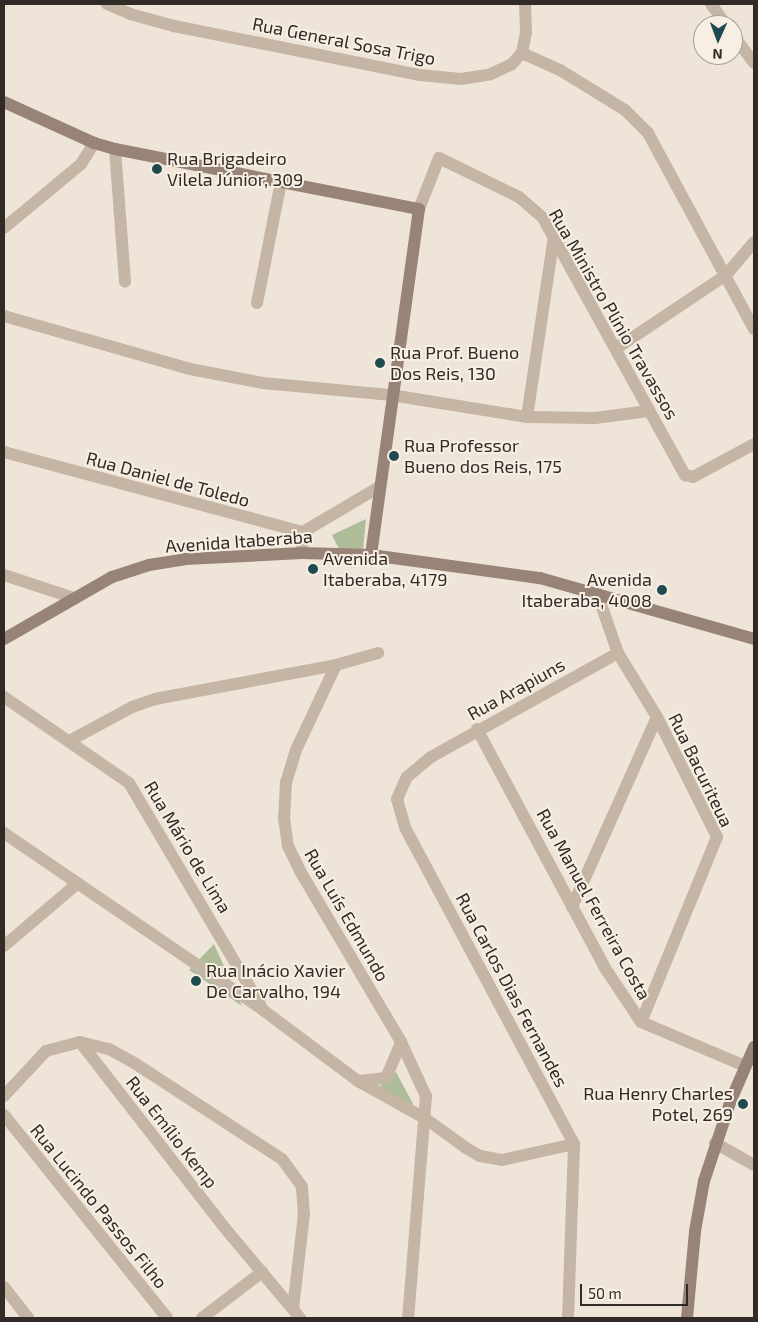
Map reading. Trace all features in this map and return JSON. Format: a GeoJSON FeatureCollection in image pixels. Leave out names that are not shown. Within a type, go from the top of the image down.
{"type":"FeatureCollection","features":[{"type":"Feature","properties":{"kind":"street","name":"Rua General Sosa Trigo"},"geometry":{"type":"LineString","coordinates":[[106,4],[130,14],[174,26],[420,75],[461,79],[491,74],[512,64],[522,53]]}},
{"type":"Feature","properties":{"kind":"street"},"geometry":{"type":"LineString","coordinates":[[525,4],[526,32],[522,53],[560,70],[625,110],[648,133],[754,329]]}},
{"type":"Feature","properties":{"kind":"street"},"geometry":{"type":"LineString","coordinates":[[712,4],[719,15]]}},
{"type":"Feature","properties":{"kind":"street"},"geometry":{"type":"LineString","coordinates":[[743,48],[754,63]]}},
{"type":"Feature","properties":{"kind":"street"},"geometry":{"type":"LineString","coordinates":[[4,102],[94,143],[115,149],[419,209],[391,395],[371,555]]}},
{"type":"Feature","properties":{"kind":"street"},"geometry":{"type":"LineString","coordinates":[[4,228],[81,164],[94,143]]}},
{"type":"Feature","properties":{"kind":"street"},"geometry":{"type":"LineString","coordinates":[[115,149],[125,282]]}},
{"type":"Feature","properties":{"kind":"street","name":"Rua Ministro Plínio Travassos"},"geometry":{"type":"LineString","coordinates":[[419,209],[440,158],[519,197],[543,218],[617,348],[649,411],[689,477],[754,444]]}},
{"type":"Feature","properties":{"kind":"street"},"geometry":{"type":"LineString","coordinates":[[257,303],[282,182]]}},
{"type":"Feature","properties":{"kind":"street"},"geometry":{"type":"LineString","coordinates":[[527,418],[554,237]]}},
{"type":"Feature","properties":{"kind":"street"},"geometry":{"type":"LineString","coordinates":[[617,348],[726,275],[754,242]]}},
{"type":"Feature","properties":{"kind":"street"},"geometry":{"type":"LineString","coordinates":[[4,316],[190,369],[263,383],[391,395],[527,418],[595,418],[649,411]]}},
{"type":"Feature","properties":{"kind":"street","name":"Rua Daniel de Toledo"},"geometry":{"type":"LineString","coordinates":[[4,452],[303,532]]}},
{"type":"Feature","properties":{"kind":"street"},"geometry":{"type":"LineString","coordinates":[[302,553],[303,532],[379,487]]}},
{"type":"Feature","properties":{"kind":"street","name":"Avenida Itaberaba"},"geometry":{"type":"LineString","coordinates":[[4,638],[112,577],[149,565],[186,559],[302,553],[371,555],[497,570],[596,593],[754,639]]}},
{"type":"Feature","properties":{"kind":"street"},"geometry":{"type":"LineString","coordinates":[[4,575],[74,598]]}},
{"type":"Feature","properties":{"kind":"street","name":"Rua Bacuriteua"},"geometry":{"type":"LineString","coordinates":[[596,593],[618,653],[657,716],[717,837],[641,1022]]}},
{"type":"Feature","properties":{"kind":"street","name":"Rua Arapiuns"},"geometry":{"type":"LineString","coordinates":[[431,756],[618,653]]}},
{"type":"Feature","properties":{"kind":"street"},"geometry":{"type":"LineString","coordinates":[[71,740],[132,707],[155,699],[336,665],[378,654]]}},
{"type":"Feature","properties":{"kind":"street","name":"Rua Luís Edmundo"},"geometry":{"type":"LineString","coordinates":[[336,665],[296,750],[286,782],[284,818],[288,846],[401,1042],[426,1096],[426,1119],[408,1318]]}},
{"type":"Feature","properties":{"kind":"street","name":"Rua Mário de Lima"},"geometry":{"type":"LineString","coordinates":[[4,696],[115,770],[138,793],[264,1010]]}},
{"type":"Feature","properties":{"kind":"street"},"geometry":{"type":"LineString","coordinates":[[572,907],[657,716]]}},
{"type":"Feature","properties":{"kind":"street","name":"Rua Manuel Ferreira Costa"},"geometry":{"type":"LineString","coordinates":[[477,730],[605,968],[641,1022],[746,1066]]}},
{"type":"Feature","properties":{"kind":"street","name":"Rua Carlos Dias Fernandes"},"geometry":{"type":"LineString","coordinates":[[431,756],[400,787],[398,810],[574,1144],[568,1318]]}},
{"type":"Feature","properties":{"kind":"street"},"geometry":{"type":"LineString","coordinates":[[4,833],[264,1010],[358,1082],[426,1119],[480,1156],[494,1158],[523,1157],[574,1144]]}},
{"type":"Feature","properties":{"kind":"street"},"geometry":{"type":"LineString","coordinates":[[4,946],[78,883]]}},
{"type":"Feature","properties":{"kind":"street"},"geometry":{"type":"LineString","coordinates":[[4,1096],[46,1051],[80,1042],[109,1049],[181,1090],[282,1159],[294,1172],[302,1187],[304,1214],[297,1314]]}},
{"type":"Feature","properties":{"kind":"street","name":"Rua Emílio Kemp"},"geometry":{"type":"LineString","coordinates":[[80,1042],[297,1314]]}},
{"type":"Feature","properties":{"kind":"street"},"geometry":{"type":"LineString","coordinates":[[358,1082],[386,1078],[401,1042]]}},
{"type":"Feature","properties":{"kind":"street"},"geometry":{"type":"LineString","coordinates":[[687,1318],[698,1205],[715,1143],[754,1047]]}},
{"type":"Feature","properties":{"kind":"street","name":"Rua Lucindo Passos Filho"},"geometry":{"type":"LineString","coordinates":[[4,1115],[167,1318]]}},
{"type":"Feature","properties":{"kind":"street"},"geometry":{"type":"LineString","coordinates":[[715,1143],[754,1165]]}},
{"type":"Feature","properties":{"kind":"street"},"geometry":{"type":"LineString","coordinates":[[202,1318],[262,1272]]}},
{"type":"Feature","properties":{"kind":"street"},"geometry":{"type":"LineString","coordinates":[[4,1287],[28,1318]]}},
{"type":"Feature","properties":{"kind":"green space"},"geometry":{"type":"Polygon","coordinates":[[[366,519],[363,550],[339,549],[332,535],[366,519]]]}},
{"type":"Feature","properties":{"kind":"green space"},"geometry":{"type":"Polygon","coordinates":[[[214,944],[242,1006],[189,970],[214,944]]]}},
{"type":"Feature","properties":{"kind":"green space"},"geometry":{"type":"Polygon","coordinates":[[[396,1072],[413,1104],[411,1109],[380,1086],[396,1072]]]}},
{"type":"Feature","properties":{"kind":"place","name":"Rua Brigadeiro Vilela Júnior, 309"},"geometry":{"type":"Point","coordinates":[157,169]}},
{"type":"Feature","properties":{"kind":"place","name":"Rua Prof. Bueno Dos Reis, 130"},"geometry":{"type":"Point","coordinates":[380,363]}},
{"type":"Feature","properties":{"kind":"place","name":"Rua Professor Bueno dos Reis, 175"},"geometry":{"type":"Point","coordinates":[394,456]}},
{"type":"Feature","properties":{"kind":"place","name":"Avenida Itaberaba, 4179"},"geometry":{"type":"Point","coordinates":[313,569]}},
{"type":"Feature","properties":{"kind":"place","name":"Avenida Itaberaba, 4008"},"geometry":{"type":"Point","coordinates":[662,590]}},
{"type":"Feature","properties":{"kind":"place","name":"Rua Inácio Xavier De Carvalho, 194"},"geometry":{"type":"Point","coordinates":[196,981]}},
{"type":"Feature","properties":{"kind":"place","name":"Rua Henry Charles Potel, 269"},"geometry":{"type":"Point","coordinates":[743,1104]}}]}
